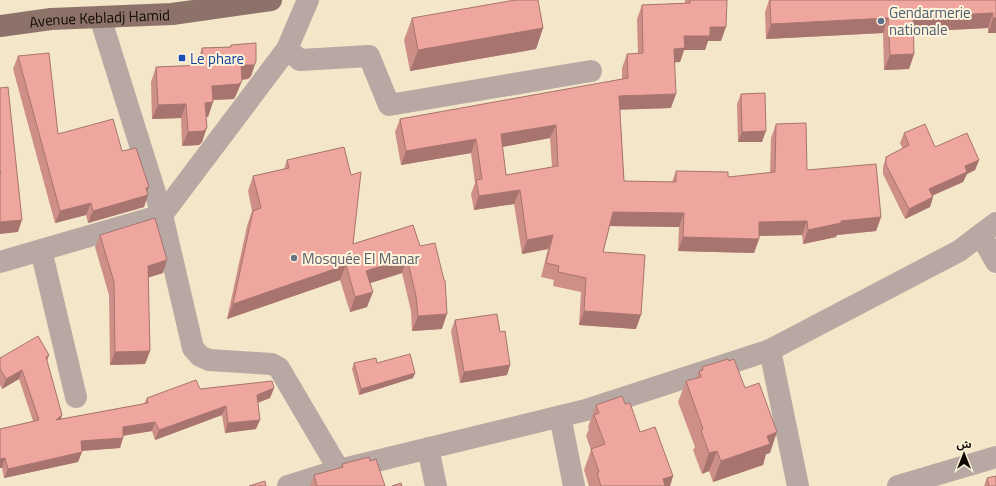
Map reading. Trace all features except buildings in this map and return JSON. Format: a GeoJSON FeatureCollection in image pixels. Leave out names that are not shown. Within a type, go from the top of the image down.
{"type":"FeatureCollection","features":[{"type":"Feature","properties":{"kind":"main road","name":"Avenue Kebladj Hamid"},"geometry":{"type":"LineString","coordinates":[[0,26],[51,19],[172,14],[241,2],[271,0]]}},
{"type":"Feature","properties":{"kind":"street"},"geometry":{"type":"LineString","coordinates":[[0,262],[162,215],[287,49],[308,0]]}},
{"type":"Feature","properties":{"kind":"street"},"geometry":{"type":"LineString","coordinates":[[100,17],[162,215],[193,348],[200,356],[209,360],[272,364],[279,368],[339,470]]}},
{"type":"Feature","properties":{"kind":"street"},"geometry":{"type":"LineString","coordinates":[[287,49],[300,60],[369,56],[390,105],[592,71]]}},
{"type":"Feature","properties":{"kind":"street"},"geometry":{"type":"LineString","coordinates":[[288,486],[339,470],[586,410],[770,350],[959,251],[989,229],[996,262]]}},
{"type":"Feature","properties":{"kind":"street"},"geometry":{"type":"LineString","coordinates":[[41,250],[76,397]]}},
{"type":"Feature","properties":{"kind":"street"},"geometry":{"type":"LineString","coordinates":[[770,350],[798,486]]}},
{"type":"Feature","properties":{"kind":"street"},"geometry":{"type":"LineString","coordinates":[[560,416],[574,486]]}},
{"type":"Feature","properties":{"kind":"street"},"geometry":{"type":"LineString","coordinates":[[428,448],[436,486]]}},
{"type":"Feature","properties":{"kind":"street"},"geometry":{"type":"LineString","coordinates":[[898,486],[996,457]]}},
{"type":"Feature","properties":{"kind":"place","name":"Gendarmerie nationale"},"geometry":{"type":"Point","coordinates":[881,21]}},
{"type":"Feature","properties":{"kind":"place","name":"Le phare"},"geometry":{"type":"Point","coordinates":[182,58]}},
{"type":"Feature","properties":{"kind":"place","name":"Mosquée El Manar"},"geometry":{"type":"Point","coordinates":[294,258]}}]}
